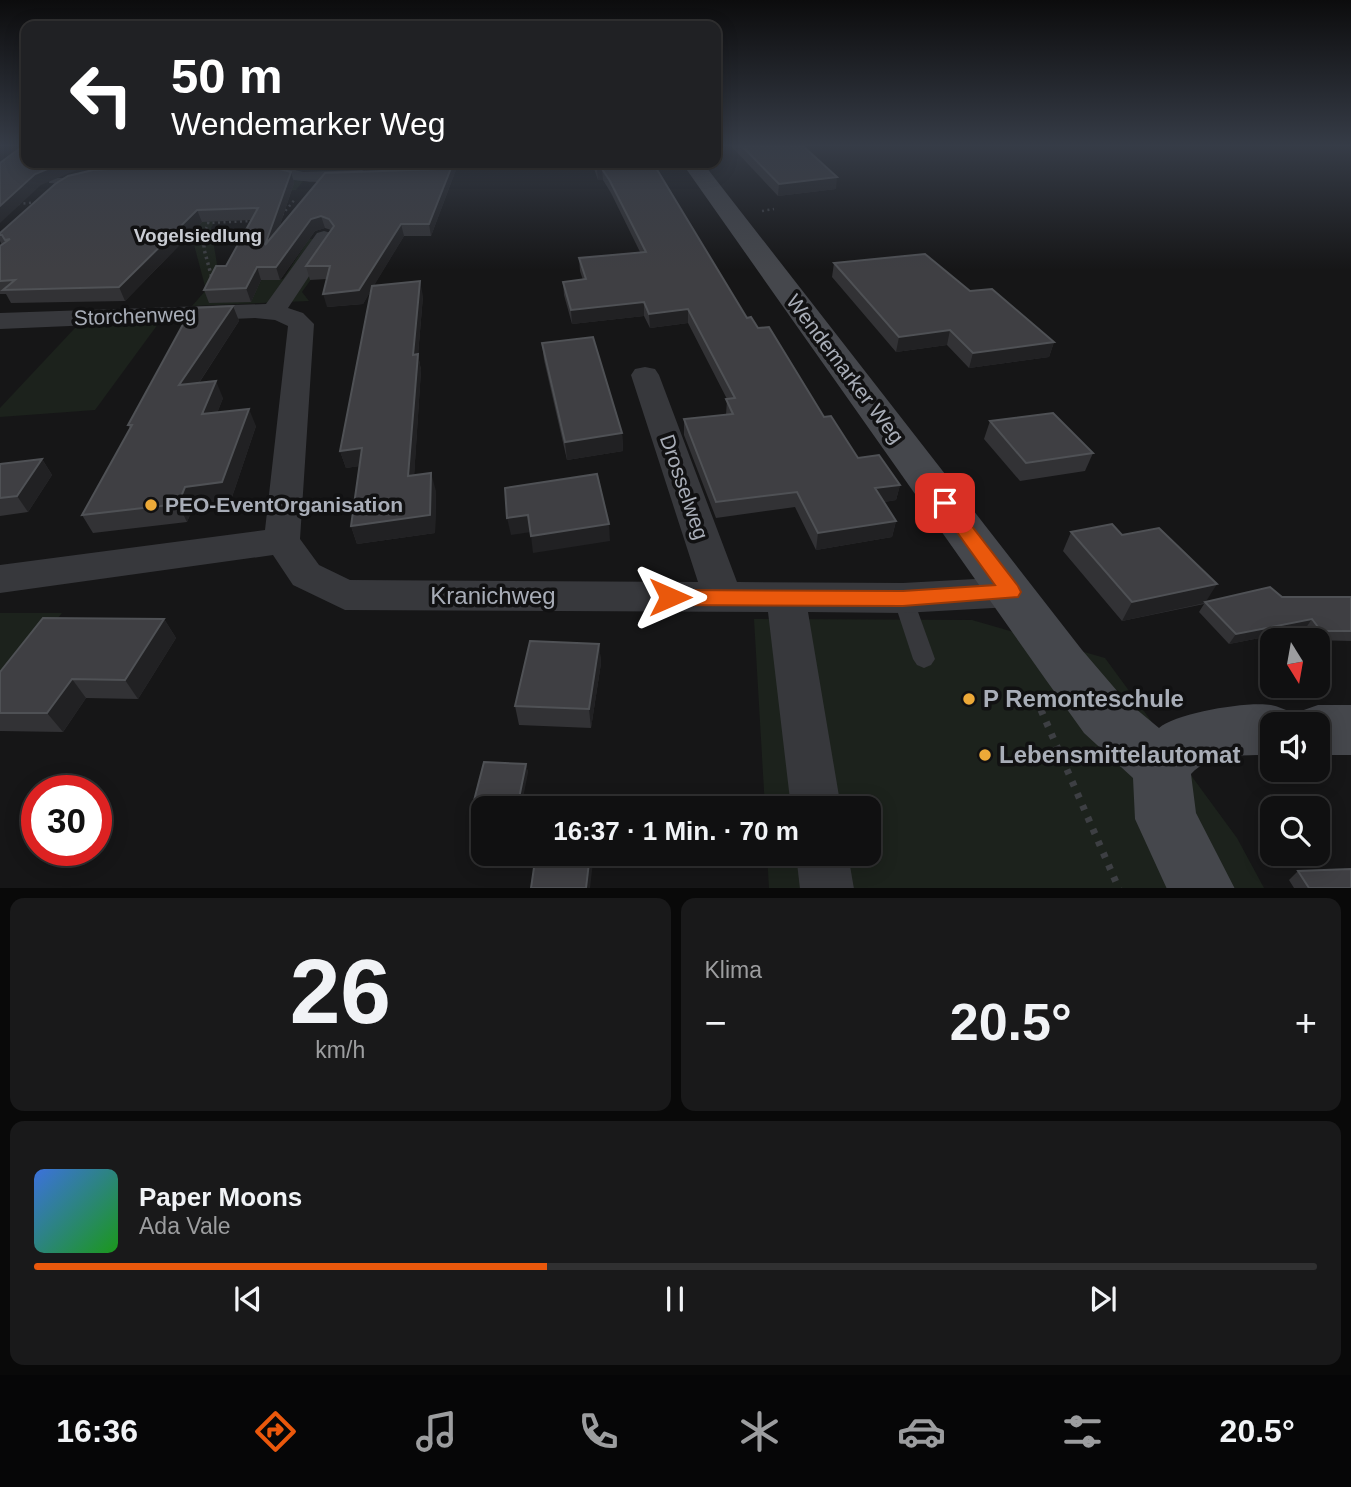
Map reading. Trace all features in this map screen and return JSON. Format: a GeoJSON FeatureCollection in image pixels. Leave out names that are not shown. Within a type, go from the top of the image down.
{"type":"FeatureCollection","features":[{"type":"Feature","properties":{"kind":"street","name":"Wendemarker Weg"},"geometry":{"type":"LineString","coordinates":[[710,187],[1104,716],[1161,766]]}},
{"type":"Feature","properties":{"kind":"street"},"geometry":{"type":"LineString","coordinates":[[0,579],[282,541],[301,324],[291,316],[273,311],[324,237]]}},
{"type":"Feature","properties":{"kind":"street","name":"Storchenweg"},"geometry":{"type":"LineString","coordinates":[[0,321],[273,311]]}},
{"type":"Feature","properties":{"kind":"street","name":"Drosselweg"},"geometry":{"type":"LineString","coordinates":[[645,376],[723,598]]}},
{"type":"Feature","properties":{"kind":"street","name":"Kranichweg"},"geometry":{"type":"LineString","coordinates":[[282,541],[306,575],[345,595],[903,598],[1011,592]]}},
{"type":"Feature","properties":{"kind":"street"},"geometry":{"type":"LineString","coordinates":[[786,598],[814,796]]}},
{"type":"Feature","properties":{"kind":"street"},"geometry":{"type":"LineString","coordinates":[[1202,888],[1166,819],[1161,766],[1182,743],[1245,730],[1260,730]]}},
{"type":"Feature","properties":{"kind":"street"},"geometry":{"type":"LineString","coordinates":[[1330,730],[1351,730]]}},
{"type":"Feature","properties":{"kind":"street"},"geometry":{"type":"LineString","coordinates":[[824,866],[827,888]]}},
{"type":"Feature","properties":{"kind":"lane"},"geometry":{"type":"LineString","coordinates":[[903,598],[924,659]]}},
{"type":"Feature","properties":{"kind":"path"},"geometry":{"type":"LineString","coordinates":[[13,204],[50,187]]}},
{"type":"Feature","properties":{"kind":"path"},"geometry":{"type":"LineString","coordinates":[[278,220],[302,191]]}},
{"type":"Feature","properties":{"kind":"path"},"geometry":{"type":"LineString","coordinates":[[213,214],[202,230],[204,258],[215,290],[238,311]]}},
{"type":"Feature","properties":{"kind":"path"},"geometry":{"type":"LineString","coordinates":[[206,223],[265,221]]}},
{"type":"Feature","properties":{"kind":"path"},"geometry":{"type":"LineString","coordinates":[[1038,703],[1119,888]]}},
{"type":"Feature","properties":{"kind":"shaded area"},"geometry":{"type":"Polygon","coordinates":[[[221,187],[298,187],[296,190],[231,195],[211,228],[220,282],[283,279],[309,239],[341,238],[302,292],[309,301],[192,306],[206,290],[192,237],[221,187]]]}},
{"type":"Feature","properties":{"kind":"shaded area"},"geometry":{"type":"Polygon","coordinates":[[[158,324],[95,410],[0,417],[0,408],[75,328],[158,324]]]}},
{"type":"Feature","properties":{"kind":"shaded area"},"geometry":{"type":"Polygon","coordinates":[[[0,613],[62,613],[0,688],[0,613]]]}},
{"type":"Feature","properties":{"kind":"shaded area"},"geometry":{"type":"Polygon","coordinates":[[[754,619],[972,620],[1105,658],[1237,838],[1264,888],[769,888],[768,866],[881,866],[881,796],[764,796],[754,619]]]}},
{"type":"Feature","properties":{"kind":"building"},"geometry":{"type":"Polygon","coordinates":[[[0,187],[20,187],[0,206],[0,187]]]}},
{"type":"Feature","properties":{"kind":"building"},"geometry":{"type":"Polygon","coordinates":[[[51,187],[286,187],[265,245],[313,187],[443,187],[429,224],[401,224],[359,290],[323,294],[330,266],[306,266],[334,226],[329,219],[321,216],[311,219],[276,267],[257,267],[246,288],[204,290],[216,266],[226,266],[258,208],[197,210],[119,287],[3,290],[15,280],[0,281],[0,246],[10,239],[5,240],[0,233],[51,187]]]}},
{"type":"Feature","properties":{"kind":"building"},"geometry":{"type":"Polygon","coordinates":[[[613,187],[668,187],[747,318],[751,317],[758,328],[769,327],[824,417],[831,416],[858,458],[879,455],[900,485],[875,488],[896,521],[818,533],[797,492],[716,502],[684,419],[733,414],[726,399],[735,398],[688,309],[649,314],[644,302],[571,310],[563,282],[586,279],[579,258],[646,252],[613,187]]]}},
{"type":"Feature","properties":{"kind":"building"},"geometry":{"type":"Polygon","coordinates":[[[925,254],[970,291],[992,289],[1054,342],[973,353],[950,330],[899,337],[834,263],[925,254]]]}},
{"type":"Feature","properties":{"kind":"building"},"geometry":{"type":"Polygon","coordinates":[[[420,281],[413,355],[418,354],[408,476],[431,473],[430,515],[351,526],[362,448],[340,451],[372,286],[420,281]]]}},
{"type":"Feature","properties":{"kind":"building"},"geometry":{"type":"Polygon","coordinates":[[[233,306],[179,385],[216,381],[202,414],[249,409],[222,482],[185,487],[178,504],[82,515],[192,308],[233,306]]]}},
{"type":"Feature","properties":{"kind":"building"},"geometry":{"type":"Polygon","coordinates":[[[593,337],[622,433],[565,442],[542,343],[593,337]]]}},
{"type":"Feature","properties":{"kind":"building"},"geometry":{"type":"Polygon","coordinates":[[[1053,413],[1093,453],[1026,463],[990,421],[1053,413]]]}},
{"type":"Feature","properties":{"kind":"building"},"geometry":{"type":"Polygon","coordinates":[[[42,459],[17,496],[0,498],[0,464],[42,459]]]}},
{"type":"Feature","properties":{"kind":"building"},"geometry":{"type":"Polygon","coordinates":[[[597,474],[609,524],[531,536],[528,515],[507,518],[505,488],[597,474]]]}},
{"type":"Feature","properties":{"kind":"building"},"geometry":{"type":"Polygon","coordinates":[[[1112,524],[1122,535],[1159,528],[1217,584],[1132,602],[1071,532],[1112,524]]]}},
{"type":"Feature","properties":{"kind":"building"},"geometry":{"type":"Polygon","coordinates":[[[1270,587],[1282,597],[1351,597],[1351,631],[1319,628],[1312,619],[1236,634],[1205,602],[1270,587]]]}},
{"type":"Feature","properties":{"kind":"building"},"geometry":{"type":"Polygon","coordinates":[[[43,618],[164,619],[125,680],[72,679],[47,713],[0,713],[0,672],[43,618]]]}},
{"type":"Feature","properties":{"kind":"building"},"geometry":{"type":"Polygon","coordinates":[[[530,641],[599,644],[589,709],[515,706],[530,641]]]}},
{"type":"Feature","properties":{"kind":"building"},"geometry":{"type":"Polygon","coordinates":[[[484,762],[526,764],[519,796],[475,796],[484,762]]]}},
{"type":"Feature","properties":{"kind":"building"},"geometry":{"type":"Polygon","coordinates":[[[534,866],[589,866],[586,888],[531,888],[534,866]]]}},
{"type":"Feature","properties":{"kind":"building"},"geometry":{"type":"Polygon","coordinates":[[[1351,869],[1351,888],[1309,888],[1298,871],[1351,869]]]}},
{"type":"Feature","properties":{"kind":"place","name":"PEO-EventOrganisation"},"geometry":{"type":"Point","coordinates":[151,505]}},
{"type":"Feature","properties":{"kind":"place","name":"P Remonteschule"},"geometry":{"type":"Point","coordinates":[969,699]}},
{"type":"Feature","properties":{"kind":"place","name":"Lebensmittelautomat"},"geometry":{"type":"Point","coordinates":[985,755]}},
{"type":"Feature","properties":{"kind":"district","name":"Vogelsiedlung"},"geometry":{"type":"Point","coordinates":[198,235]}},
{"type":"Feature","properties":{"kind":"route"},"geometry":{"type":"LineString","coordinates":[[670,597],[903,598],[1011,592],[945,503]]}}]}
